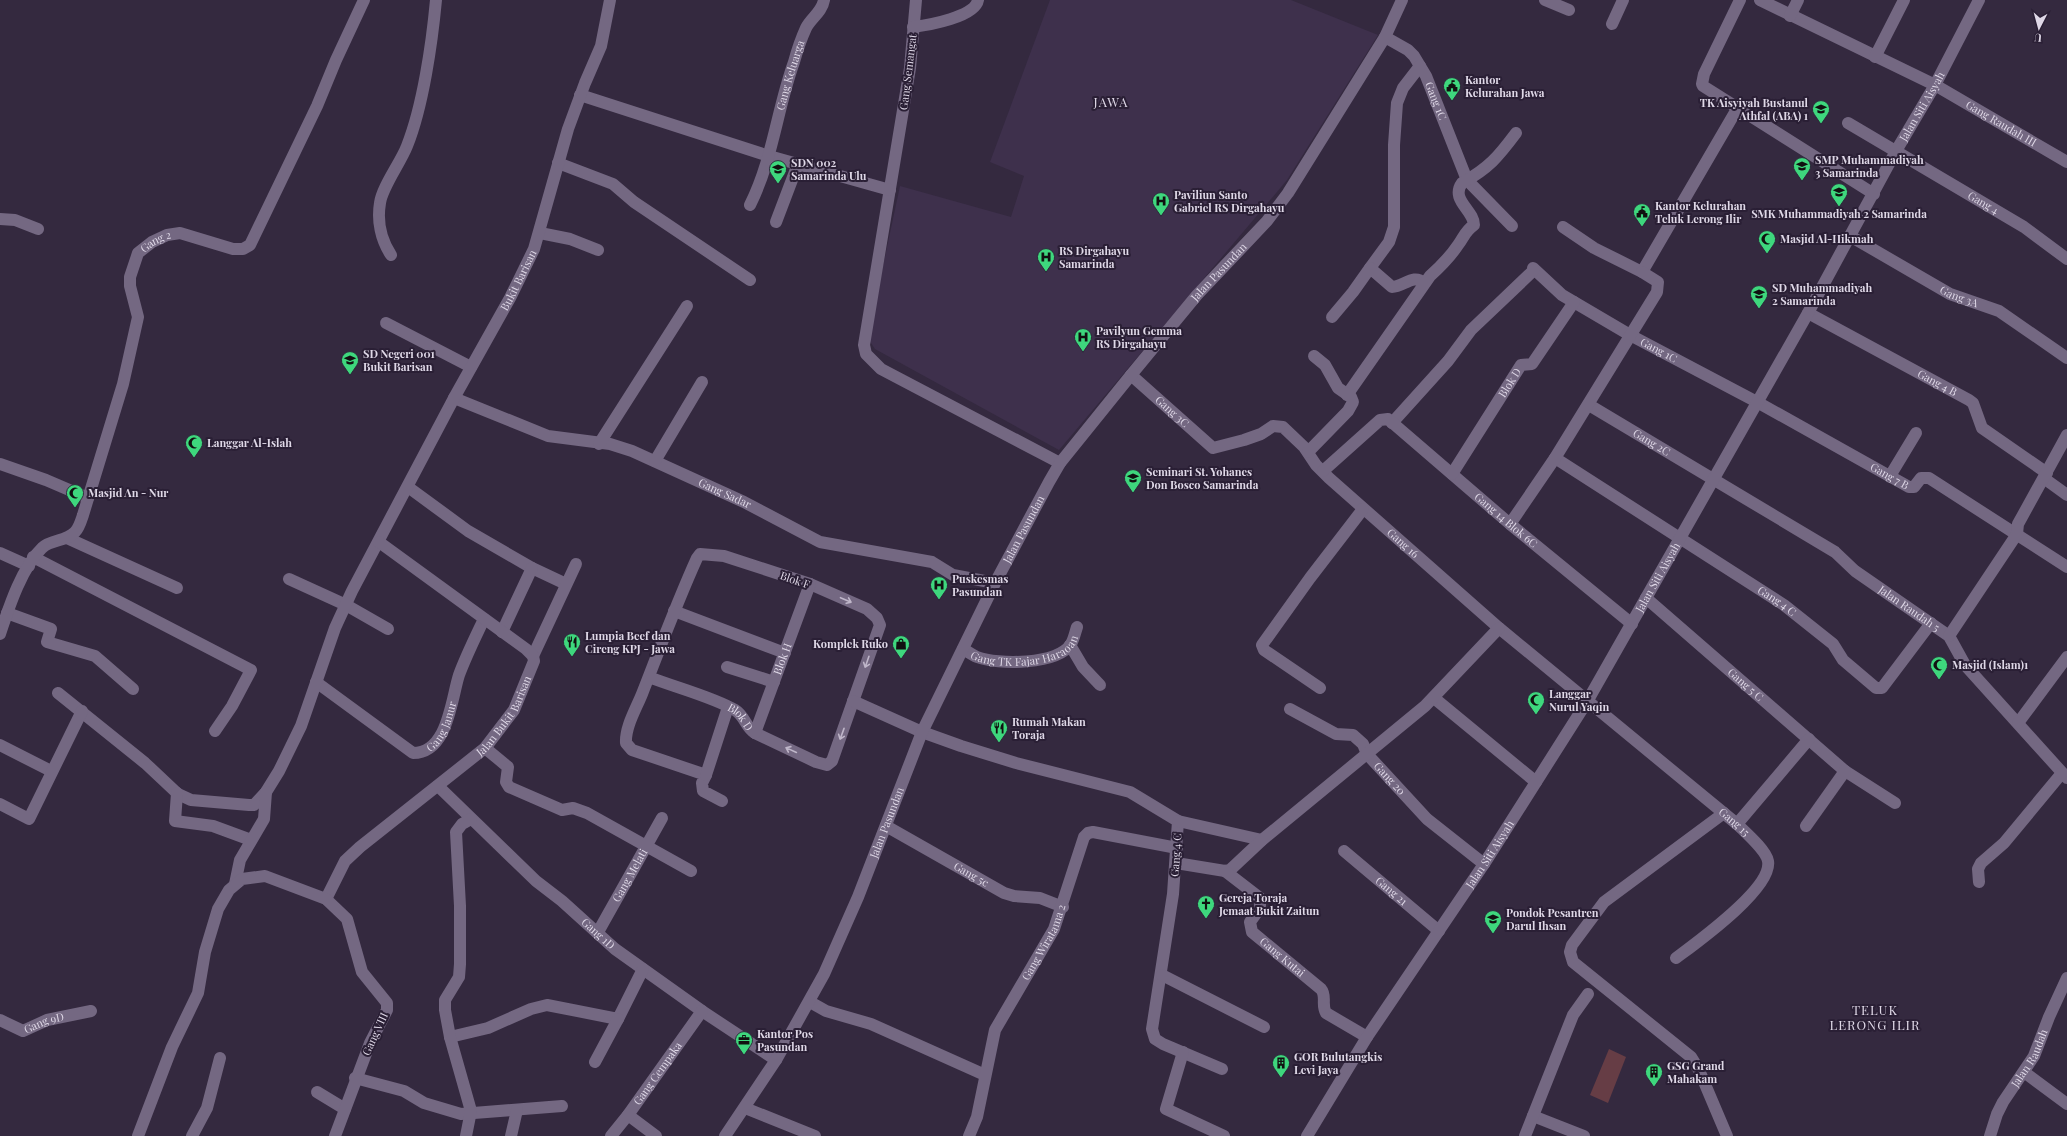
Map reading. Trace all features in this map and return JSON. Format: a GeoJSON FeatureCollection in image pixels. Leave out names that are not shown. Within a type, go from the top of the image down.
{"type":"FeatureCollection","features":[{"type":"Feature","properties":{"kind":"street","name":"Gang 2"},"geometry":{"type":"LineString","coordinates":[[68,538],[76,531],[83,515],[123,384],[138,318],[130,286],[130,277],[138,253],[152,242],[167,235],[180,233],[233,249],[244,250],[250,245],[317,106],[336,60],[364,0]]}},
{"type":"Feature","properties":{"kind":"street"},"geometry":{"type":"LineString","coordinates":[[391,255],[384,245],[381,235],[380,202],[407,146],[418,108],[429,51],[436,0]]}},
{"type":"Feature","properties":{"kind":"street","name":"Bukit Barisan"},"geometry":{"type":"LineString","coordinates":[[266,792],[279,771],[301,726],[335,628],[346,605],[454,398],[510,298],[540,233],[558,164],[580,95],[601,46],[610,0]]}},
{"type":"Feature","properties":{"kind":"street","name":"Gang Keluarga"},"geometry":{"type":"LineString","coordinates":[[750,205],[760,185],[793,64],[806,27],[820,10],[824,0]]}},
{"type":"Feature","properties":{"kind":"street"},"geometry":{"type":"LineString","coordinates":[[913,28],[916,0]]}},
{"type":"Feature","properties":{"kind":"street","name":"Gang Semangat"},"geometry":{"type":"LineString","coordinates":[[978,0],[978,4],[969,12],[913,28],[910,68],[864,345],[866,354],[881,369],[1060,463]]}},
{"type":"Feature","properties":{"kind":"street","name":"Jalan Pasundan"},"geometry":{"type":"LineString","coordinates":[[725,1136],[776,1060],[810,1002],[856,905],[922,732],[995,583],[1060,463],[1197,295],[1278,208],[1335,120],[1385,37],[1402,0]]}},
{"type":"Feature","properties":{"kind":"street"},"geometry":{"type":"LineString","coordinates":[[1546,0],[1570,10]]}},
{"type":"Feature","properties":{"kind":"street"},"geometry":{"type":"LineString","coordinates":[[1612,24],[1623,0]]}},
{"type":"Feature","properties":{"kind":"street"},"geometry":{"type":"LineString","coordinates":[[1740,0],[1704,74],[1702,84],[1706,89],[1874,194]]}},
{"type":"Feature","properties":{"kind":"street","name":"Gang Raudah III"},"geometry":{"type":"LineString","coordinates":[[1760,0],[1935,86],[2067,162]]}},
{"type":"Feature","properties":{"kind":"street"},"geometry":{"type":"LineString","coordinates":[[1790,16],[1798,0]]}},
{"type":"Feature","properties":{"kind":"street"},"geometry":{"type":"LineString","coordinates":[[1876,57],[1904,0]]}},
{"type":"Feature","properties":{"kind":"street","name":"Jalan Siti Aisyah"},"geometry":{"type":"LineString","coordinates":[[1307,1136],[1367,1037],[1484,864],[1588,700],[1808,313],[1896,151],[1935,86],[1978,0]]}},
{"type":"Feature","properties":{"kind":"street","name":"Gang 1C"},"geometry":{"type":"LineString","coordinates":[[1385,37],[1408,50],[1426,76],[1467,180]]}},
{"type":"Feature","properties":{"kind":"street"},"geometry":{"type":"LineString","coordinates":[[1332,317],[1353,292],[1389,242],[1394,226],[1394,145],[1397,103],[1403,88],[1420,66]]}},
{"type":"Feature","properties":{"kind":"street"},"geometry":{"type":"LineString","coordinates":[[580,95],[769,156],[890,190]]}},
{"type":"Feature","properties":{"kind":"street"},"geometry":{"type":"LineString","coordinates":[[1642,272],[1738,109]]}},
{"type":"Feature","properties":{"kind":"street","name":"Gang 4"},"geometry":{"type":"LineString","coordinates":[[1848,123],[2024,227],[2067,259]]}},
{"type":"Feature","properties":{"kind":"street"},"geometry":{"type":"LineString","coordinates":[[1348,395],[1424,283],[1459,245],[1466,231],[1474,225],[1459,194],[1460,186],[1467,180],[1485,170],[1497,159],[1516,133]]}},
{"type":"Feature","properties":{"kind":"street"},"geometry":{"type":"LineString","coordinates":[[558,164],[613,184],[634,202],[750,280]]}},
{"type":"Feature","properties":{"kind":"street"},"geometry":{"type":"LineString","coordinates":[[776,222],[798,164]]}},
{"type":"Feature","properties":{"kind":"street"},"geometry":{"type":"LineString","coordinates":[[1467,180],[1512,226]]}},
{"type":"Feature","properties":{"kind":"street"},"geometry":{"type":"LineString","coordinates":[[0,219],[15,220],[38,229]]}},
{"type":"Feature","properties":{"kind":"street"},"geometry":{"type":"LineString","coordinates":[[1510,524],[1589,405],[1658,289],[1658,282],[1642,272],[1594,248],[1563,227]]}},
{"type":"Feature","properties":{"kind":"street"},"geometry":{"type":"LineString","coordinates":[[540,233],[576,241],[598,250]]}},
{"type":"Feature","properties":{"kind":"street","name":"Gang 3A"},"geometry":{"type":"LineString","coordinates":[[1850,236],[1950,294],[1999,311],[2067,358]]}},
{"type":"Feature","properties":{"kind":"street"},"geometry":{"type":"LineString","coordinates":[[1370,268],[1392,287],[1413,280],[1421,280],[1424,283]]}},
{"type":"Feature","properties":{"kind":"street","name":"Gang 1C"},"geometry":{"type":"LineString","coordinates":[[1386,422],[1448,361],[1471,330],[1534,269],[1562,294],[1574,302],[1630,335],[1758,402]]}},
{"type":"Feature","properties":{"kind":"street","name":"Blok D"},"geometry":{"type":"LineString","coordinates":[[1452,474],[1521,365],[1532,364],[1574,302]]}},
{"type":"Feature","properties":{"kind":"street"},"geometry":{"type":"LineString","coordinates":[[599,444],[687,306]]}},
{"type":"Feature","properties":{"kind":"street","name":"Gang 4 B"},"geometry":{"type":"LineString","coordinates":[[1808,313],[1969,400],[1973,403],[1982,428],[2046,476],[2067,495]]}},
{"type":"Feature","properties":{"kind":"street"},"geometry":{"type":"LineString","coordinates":[[386,323],[471,367]]}},
{"type":"Feature","properties":{"kind":"street"},"geometry":{"type":"LineString","coordinates":[[1308,452],[1351,406],[1353,400],[1338,388],[1324,365],[1314,356]]}},
{"type":"Feature","properties":{"kind":"street","name":"Gang 3C"},"geometry":{"type":"LineString","coordinates":[[1131,375],[1213,448]]}},
{"type":"Feature","properties":{"kind":"street"},"geometry":{"type":"LineString","coordinates":[[655,461],[702,382]]}},
{"type":"Feature","properties":{"kind":"street","name":"Gang Sadar"},"geometry":{"type":"LineString","coordinates":[[454,398],[548,436],[623,448],[744,502],[820,542],[932,562],[958,577],[995,583]]}},
{"type":"Feature","properties":{"kind":"street","name":"Gang 7 B"},"geometry":{"type":"LineString","coordinates":[[1758,402],[1912,488],[1921,478],[1929,478],[2017,534]]}},
{"type":"Feature","properties":{"kind":"street","name":"Gang 2C"},"geometry":{"type":"LineString","coordinates":[[1589,405],[1714,479]]}},
{"type":"Feature","properties":{"kind":"street"},"geometry":{"type":"LineString","coordinates":[[1323,471],[1386,422]]}},
{"type":"Feature","properties":{"kind":"street","name":"Gang 14 Blok 6C"},"geometry":{"type":"LineString","coordinates":[[1386,422],[1452,474],[1510,524],[1632,624]]}},
{"type":"Feature","properties":{"kind":"street","name":"Gang 16"},"geometry":{"type":"LineString","coordinates":[[1213,448],[1244,440],[1273,426],[1283,427],[1308,452],[1323,471],[1364,508],[1499,628],[1588,700]]}},
{"type":"Feature","properties":{"kind":"street"},"geometry":{"type":"LineString","coordinates":[[1890,476],[1916,433]]}},
{"type":"Feature","properties":{"kind":"street"},"geometry":{"type":"LineString","coordinates":[[1949,636],[2017,534],[2018,524],[2046,476],[2064,450],[2067,435]]}},
{"type":"Feature","properties":{"kind":"street","name":"Gang 4 C"},"geometry":{"type":"LineString","coordinates":[[1555,458],[1766,592],[1796,613],[1833,644],[1843,660],[1876,688],[1882,688],[1931,623]]}},
{"type":"Feature","properties":{"kind":"street"},"geometry":{"type":"LineString","coordinates":[[0,464],[46,480],[88,498]]}},
{"type":"Feature","properties":{"kind":"street","name":"Jalan Raudah 5"},"geometry":{"type":"LineString","coordinates":[[1714,479],[1835,552],[1855,572],[1949,636],[1965,665],[2065,775]]}},
{"type":"Feature","properties":{"kind":"street"},"geometry":{"type":"LineString","coordinates":[[408,487],[468,531],[532,568],[566,584]]}},
{"type":"Feature","properties":{"kind":"street"},"geometry":{"type":"LineString","coordinates":[[1320,688],[1264,650],[1262,645],[1310,578],[1364,508]]}},
{"type":"Feature","properties":{"kind":"street"},"geometry":{"type":"LineString","coordinates":[[2017,534],[2067,567]]}},
{"type":"Feature","properties":{"kind":"street"},"geometry":{"type":"LineString","coordinates":[[0,634],[7,613],[31,561],[48,543],[68,538],[177,588]]}},
{"type":"Feature","properties":{"kind":"street"},"geometry":{"type":"LineString","coordinates":[[379,542],[533,656]]}},
{"type":"Feature","properties":{"kind":"street"},"geometry":{"type":"LineString","coordinates":[[0,553],[31,561],[251,670],[232,706],[215,731]]}},
{"type":"Feature","properties":{"kind":"street","name":"Blok F"},"geometry":{"type":"LineString","coordinates":[[674,611],[694,564],[700,554],[724,556],[810,584],[867,609],[877,618],[880,625],[854,701]]}},
{"type":"Feature","properties":{"kind":"street","name":"Jalan Bukit Barisan"},"geometry":{"type":"LineString","coordinates":[[326,899],[345,861],[360,847],[485,748],[514,710],[533,666],[533,656],[576,564]]}},
{"type":"Feature","properties":{"kind":"street"},"geometry":{"type":"LineString","coordinates":[[502,632],[532,568]]}},
{"type":"Feature","properties":{"kind":"street"},"geometry":{"type":"LineString","coordinates":[[289,579],[346,605],[388,629]]}},
{"type":"Feature","properties":{"kind":"street","name":"Blok H"},"geometry":{"type":"LineString","coordinates":[[755,733],[810,584]]}},
{"type":"Feature","properties":{"kind":"street","name":"Gang 5 C"},"geometry":{"type":"LineString","coordinates":[[1646,598],[1845,771],[1895,803]]}},
{"type":"Feature","properties":{"kind":"street"},"geometry":{"type":"LineString","coordinates":[[706,775],[632,750],[627,746],[626,736],[674,611],[785,653]]}},
{"type":"Feature","properties":{"kind":"street"},"geometry":{"type":"LineString","coordinates":[[7,613],[51,629],[47,642],[95,656],[133,689]]}},
{"type":"Feature","properties":{"kind":"street","name":"Gang Janur"},"geometry":{"type":"LineString","coordinates":[[316,682],[413,753],[422,753],[435,742],[445,728],[466,655],[484,619]]}},
{"type":"Feature","properties":{"kind":"street","name":"Gang TK Fajar Haraoan"},"geometry":{"type":"LineString","coordinates":[[963,649],[977,657],[1003,661],[1029,661],[1060,653],[1070,645],[1077,627]]}},
{"type":"Feature","properties":{"kind":"street"},"geometry":{"type":"LineString","coordinates":[[1176,863],[1225,871],[1236,866],[1262,840],[1434,698],[1499,628]]}},
{"type":"Feature","properties":{"kind":"street"},"geometry":{"type":"LineString","coordinates":[[1070,645],[1083,667],[1100,685]]}},
{"type":"Feature","properties":{"kind":"street"},"geometry":{"type":"LineString","coordinates":[[2018,723],[2067,657]]}},
{"type":"Feature","properties":{"kind":"street"},"geometry":{"type":"LineString","coordinates":[[727,667],[774,682]]}},
{"type":"Feature","properties":{"kind":"street","name":"Blok D"},"geometry":{"type":"LineString","coordinates":[[649,677],[728,707],[741,715],[750,730],[755,733],[816,762],[827,765],[832,761],[854,701]]}},
{"type":"Feature","properties":{"kind":"street"},"geometry":{"type":"LineString","coordinates":[[58,693],[82,711],[177,793],[192,800],[249,806],[254,805],[266,792]]}},
{"type":"Feature","properties":{"kind":"street"},"geometry":{"type":"LineString","coordinates":[[1434,698],[1536,782]]}},
{"type":"Feature","properties":{"kind":"street","name":"Gang 15"},"geometry":{"type":"LineString","coordinates":[[1588,700],[1737,824],[1767,856],[1768,862],[1766,873],[1735,911],[1676,958]]}},
{"type":"Feature","properties":{"kind":"street","name":"Gang 4 C"},"geometry":{"type":"LineString","coordinates":[[854,701],[922,732],[961,746],[1002,759],[1130,792],[1178,821],[1176,863],[1162,975],[1152,1029],[1155,1039],[1163,1044],[1222,1069]]}},
{"type":"Feature","properties":{"kind":"street"},"geometry":{"type":"LineString","coordinates":[[722,801],[703,791],[702,783],[728,707]]}},
{"type":"Feature","properties":{"kind":"street","name":"Gang 20"},"geometry":{"type":"LineString","coordinates":[[1290,709],[1336,734],[1353,735],[1363,744],[1367,754],[1427,819],[1484,864]]}},
{"type":"Feature","properties":{"kind":"street"},"geometry":{"type":"LineString","coordinates":[[0,804],[29,819],[82,711]]}},
{"type":"Feature","properties":{"kind":"street"},"geometry":{"type":"LineString","coordinates":[[1737,824],[1809,739]]}},
{"type":"Feature","properties":{"kind":"street"},"geometry":{"type":"LineString","coordinates":[[0,745],[51,772]]}},
{"type":"Feature","properties":{"kind":"street"},"geometry":{"type":"LineString","coordinates":[[485,748],[508,766],[506,782],[508,787],[562,810],[574,808],[587,813],[647,845],[691,871]]}},
{"type":"Feature","properties":{"kind":"street"},"geometry":{"type":"LineString","coordinates":[[1806,826],[1845,771]]}},
{"type":"Feature","properties":{"kind":"street"},"geometry":{"type":"LineString","coordinates":[[1979,882],[1978,869],[1980,863],[2004,843],[2065,775]]}},
{"type":"Feature","properties":{"kind":"street","name":"Gang 1D"},"geometry":{"type":"LineString","coordinates":[[438,786],[536,881],[598,932],[615,949],[702,1011],[776,1060]]}},
{"type":"Feature","properties":{"kind":"street"},"geometry":{"type":"LineString","coordinates":[[235,884],[240,860],[264,819],[266,792]]}},
{"type":"Feature","properties":{"kind":"street"},"geometry":{"type":"LineString","coordinates":[[177,793],[175,821],[213,826],[251,840]]}},
{"type":"Feature","properties":{"kind":"street"},"geometry":{"type":"LineString","coordinates":[[1724,813],[1604,902],[1572,945],[1570,952],[1573,962],[1691,1057],[1699,1070],[1727,1136]]}},
{"type":"Feature","properties":{"kind":"street","name":"Gang Melati"},"geometry":{"type":"LineString","coordinates":[[598,932],[662,818]]}},
{"type":"Feature","properties":{"kind":"street"},"geometry":{"type":"LineString","coordinates":[[466,1136],[471,1115],[445,1018],[445,1000],[459,977],[460,964],[460,906],[456,832],[462,824],[471,819]]}},
{"type":"Feature","properties":{"kind":"street"},"geometry":{"type":"LineString","coordinates":[[1178,821],[1262,840]]}},
{"type":"Feature","properties":{"kind":"street","name":"Gang 5c"},"geometry":{"type":"LineString","coordinates":[[886,826],[1004,893],[1014,896],[1040,898],[1063,908]]}},
{"type":"Feature","properties":{"kind":"street","name":"Gang Wiratama 2"},"geometry":{"type":"LineString","coordinates":[[969,1136],[977,1117],[985,1075],[998,1023],[1054,929],[1063,908],[1080,846],[1088,833],[1093,832],[1177,848]]}},
{"type":"Feature","properties":{"kind":"street","name":"Gang 21"},"geometry":{"type":"LineString","coordinates":[[1344,851],[1439,931]]}},
{"type":"Feature","properties":{"kind":"street","name":"Gang Kutai"},"geometry":{"type":"LineString","coordinates":[[1225,871],[1260,898],[1260,908],[1250,922],[1252,932],[1321,989],[1324,994],[1323,1003],[1326,1013],[1367,1037]]}},
{"type":"Feature","properties":{"kind":"street"},"geometry":{"type":"LineString","coordinates":[[138,1136],[172,1047],[198,993],[205,952],[218,909],[229,890],[242,879],[265,876],[326,899]]}},
{"type":"Feature","properties":{"kind":"street","name":"Gang VIII"},"geometry":{"type":"LineString","coordinates":[[326,899],[347,919],[362,972],[388,1005],[355,1078],[335,1136]]}},
{"type":"Feature","properties":{"kind":"street"},"geometry":{"type":"LineString","coordinates":[[595,1062],[643,969]]}},
{"type":"Feature","properties":{"kind":"street"},"geometry":{"type":"LineString","coordinates":[[1162,975],[1264,1027]]}},
{"type":"Feature","properties":{"kind":"street","name":"Jalan Raudah"},"geometry":{"type":"LineString","coordinates":[[1990,1136],[1997,1114],[2034,1056],[2048,1017],[2066,985]]}},
{"type":"Feature","properties":{"kind":"street"},"geometry":{"type":"LineString","coordinates":[[1525,1136],[1572,1015],[1588,994]]}},
{"type":"Feature","properties":{"kind":"street"},"geometry":{"type":"LineString","coordinates":[[810,1002],[833,1014],[872,1024],[985,1075]]}},
{"type":"Feature","properties":{"kind":"street"},"geometry":{"type":"LineString","coordinates":[[450,1037],[488,1028],[531,1008],[547,1005],[618,1019]]}},
{"type":"Feature","properties":{"kind":"street","name":"Gang 9D"},"geometry":{"type":"LineString","coordinates":[[0,1020],[23,1031],[47,1020],[91,1011]]}},
{"type":"Feature","properties":{"kind":"street","name":"Gang Cempaka"},"geometry":{"type":"LineString","coordinates":[[611,1136],[628,1115],[702,1011]]}},
{"type":"Feature","properties":{"kind":"street"},"geometry":{"type":"LineString","coordinates":[[1183,1052],[1166,1109],[1224,1136]]}},
{"type":"Feature","properties":{"kind":"street"},"geometry":{"type":"LineString","coordinates":[[192,1136],[207,1108],[220,1058]]}},
{"type":"Feature","properties":{"kind":"street"},"geometry":{"type":"LineString","coordinates":[[2024,1072],[2067,1104]]}},
{"type":"Feature","properties":{"kind":"street"},"geometry":{"type":"LineString","coordinates":[[355,1078],[404,1091],[420,1101],[450,1112],[471,1115],[562,1106]]}},
{"type":"Feature","properties":{"kind":"street"},"geometry":{"type":"LineString","coordinates":[[317,1092],[345,1109]]}},
{"type":"Feature","properties":{"kind":"street"},"geometry":{"type":"LineString","coordinates":[[745,1108],[815,1136]]}},
{"type":"Feature","properties":{"kind":"street"},"geometry":{"type":"LineString","coordinates":[[512,1136],[517,1110]]}},
{"type":"Feature","properties":{"kind":"street"},"geometry":{"type":"LineString","coordinates":[[628,1115],[656,1136]]}},
{"type":"Feature","properties":{"kind":"street"},"geometry":{"type":"LineString","coordinates":[[1533,1116],[1584,1136]]}},
{"type":"Feature","properties":{"kind":"shaded area","name":"RS Dirgahayu Samarinda"},"geometry":{"type":"Polygon","coordinates":[[[1050,0],[1291,0],[1378,35],[1287,180],[1059,450],[875,349],[869,340],[870,327],[900,186],[1011,217],[1024,176],[990,162],[1050,0]]]}},
{"type":"Feature","properties":{"kind":"shaded area"},"geometry":{"type":"Polygon","coordinates":[[[1609,1049],[1626,1057],[1608,1103],[1590,1095],[1609,1049]]]}},
{"type":"Feature","properties":{"kind":"place","name":"Kantor Kelurahan Jawa"},"geometry":{"type":"Point","coordinates":[1452,101]}},
{"type":"Feature","properties":{"kind":"place","name":"TK Aisyiyah Bustanul Athfal (ABA) 1"},"geometry":{"type":"Point","coordinates":[1821,124]}},
{"type":"Feature","properties":{"kind":"place","name":"SMP Muhammadiyah 3 Samarinda"},"geometry":{"type":"Point","coordinates":[1802,181]}},
{"type":"Feature","properties":{"kind":"place","name":"SDN 002 Samarinda Ulu"},"geometry":{"type":"Point","coordinates":[778,184]}},
{"type":"Feature","properties":{"kind":"place","name":"SMK Muhammadiyah 2 Samarinda"},"geometry":{"type":"Point","coordinates":[1839,207]}},
{"type":"Feature","properties":{"kind":"place","name":"Paviliun Santo Gabriel RS Dirgahayu"},"geometry":{"type":"Point","coordinates":[1161,216]}},
{"type":"Feature","properties":{"kind":"place","name":"Kantor Kelurahan Teluk Lerong Ilir"},"geometry":{"type":"Point","coordinates":[1642,227]}},
{"type":"Feature","properties":{"kind":"place","name":"Masjid Al-Hikmah"},"geometry":{"type":"Point","coordinates":[1767,254]}},
{"type":"Feature","properties":{"kind":"place","name":"RS Dirgahayu Samarinda"},"geometry":{"type":"Point","coordinates":[1046,272]}},
{"type":"Feature","properties":{"kind":"place","name":"SD Muhammadiyah 2 Samarinda"},"geometry":{"type":"Point","coordinates":[1759,309]}},
{"type":"Feature","properties":{"kind":"place","name":"Pavilyun Gemma RS Dirgahayu"},"geometry":{"type":"Point","coordinates":[1083,352]}},
{"type":"Feature","properties":{"kind":"place","name":"SD Negeri 001 Bukit Barisan"},"geometry":{"type":"Point","coordinates":[350,375]}},
{"type":"Feature","properties":{"kind":"place","name":"Langgar Al-Islah"},"geometry":{"type":"Point","coordinates":[194,458]}},
{"type":"Feature","properties":{"kind":"place","name":"Seminari St. Yohanes Don Bosco Samarinda"},"geometry":{"type":"Point","coordinates":[1133,493]}},
{"type":"Feature","properties":{"kind":"place","name":"Masjid An - Nur"},"geometry":{"type":"Point","coordinates":[75,508]}},
{"type":"Feature","properties":{"kind":"place","name":"Puskesmas Pasundan"},"geometry":{"type":"Point","coordinates":[939,600]}},
{"type":"Feature","properties":{"kind":"place","name":"Lumpia Beef dan Cireng KPJ - Jawa"},"geometry":{"type":"Point","coordinates":[572,657]}},
{"type":"Feature","properties":{"kind":"place","name":"Komplek Ruko"},"geometry":{"type":"Point","coordinates":[901,659]}},
{"type":"Feature","properties":{"kind":"place","name":"Masjid (Islam)1"},"geometry":{"type":"Point","coordinates":[1939,680]}},
{"type":"Feature","properties":{"kind":"place","name":"Langgar Nurul Yaqin"},"geometry":{"type":"Point","coordinates":[1536,715]}},
{"type":"Feature","properties":{"kind":"place","name":"Rumah Makan Toraja"},"geometry":{"type":"Point","coordinates":[999,743]}},
{"type":"Feature","properties":{"kind":"place","name":"Gereja Toraja Jemaat Bukit Zaitun"},"geometry":{"type":"Point","coordinates":[1206,919]}},
{"type":"Feature","properties":{"kind":"place","name":"Pondok Pesantren Darul Ihsan"},"geometry":{"type":"Point","coordinates":[1493,934]}},
{"type":"Feature","properties":{"kind":"place","name":"Kantor Pos Pasundan"},"geometry":{"type":"Point","coordinates":[744,1055]}},
{"type":"Feature","properties":{"kind":"place","name":"GOR Bulutangkis Levi Jaya"},"geometry":{"type":"Point","coordinates":[1281,1078]}},
{"type":"Feature","properties":{"kind":"place","name":"GSG Grand Mahakam"},"geometry":{"type":"Point","coordinates":[1654,1087]}},
{"type":"Feature","properties":{"kind":"district","name":"JAWA"},"geometry":{"type":"Point","coordinates":[1111,102]}},
{"type":"Feature","properties":{"kind":"district","name":"TELUK LERONG ILIR"},"geometry":{"type":"Point","coordinates":[1875,1018]}}]}
